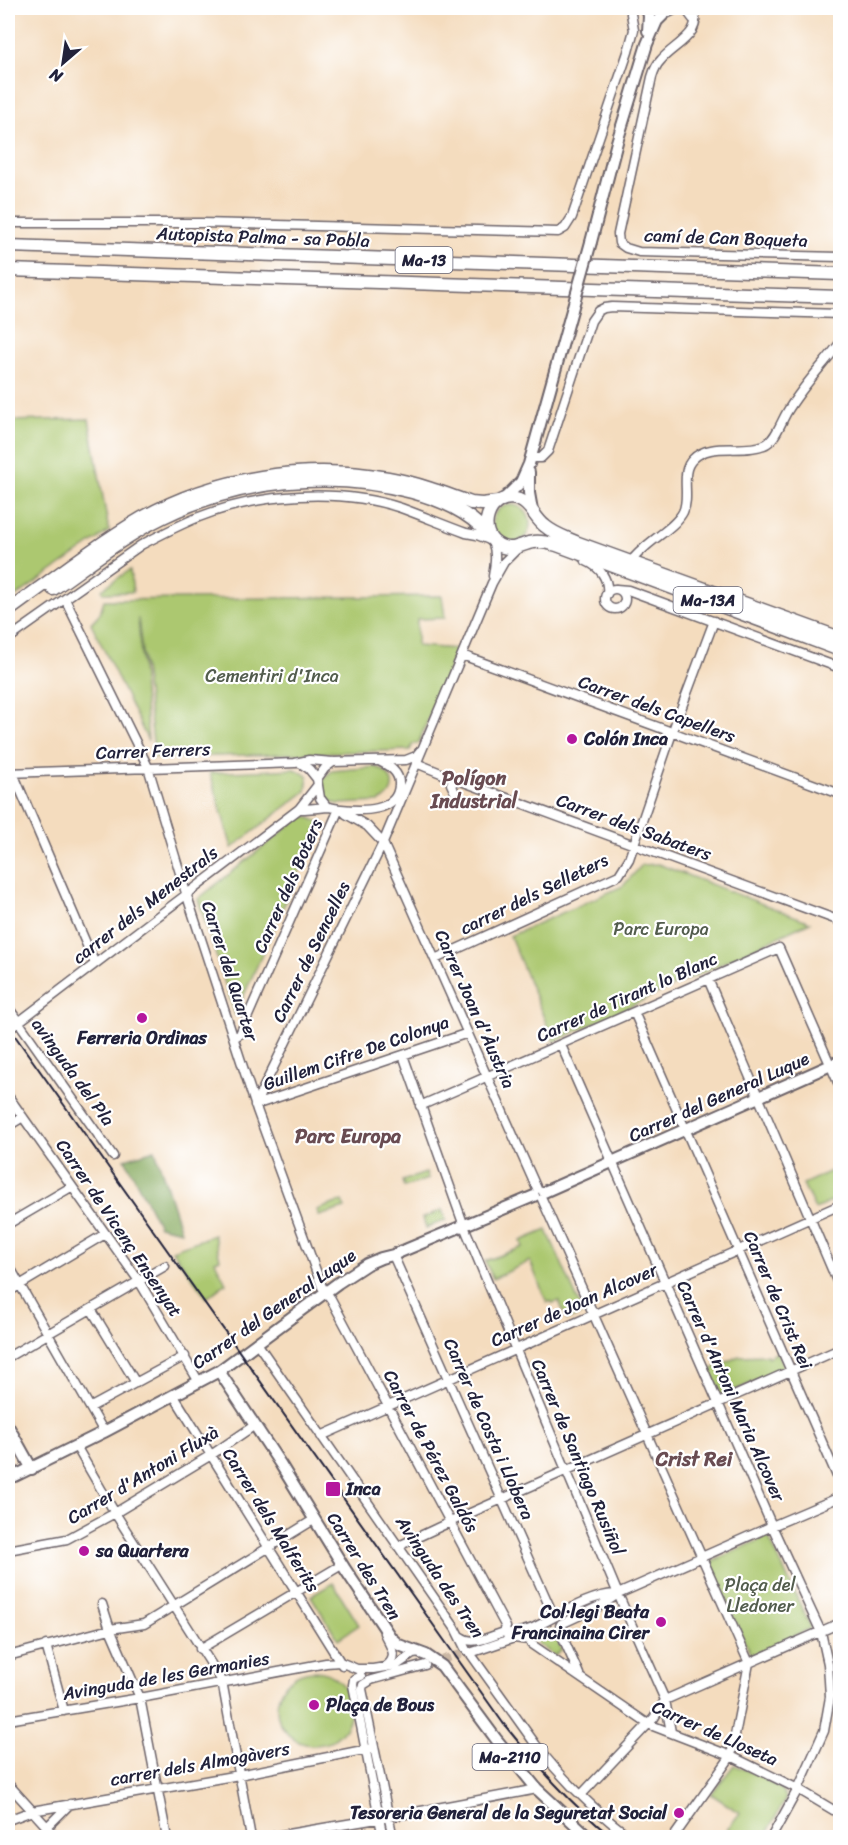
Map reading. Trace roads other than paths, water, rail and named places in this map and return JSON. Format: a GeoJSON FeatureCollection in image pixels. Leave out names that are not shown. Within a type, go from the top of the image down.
{"type":"FeatureCollection","features":[{"type":"Feature","properties":{"kind":"highway","name":"Autopista Palma - sa Pobla"},"geometry":{"type":"LineString","coordinates":[[8,246],[840,274]]}},
{"type":"Feature","properties":{"kind":"highway","name":"Ma-13"},"geometry":{"type":"LineString","coordinates":[[8,270],[840,297]]}},
{"type":"Feature","properties":{"kind":"highway"},"geometry":{"type":"LineString","coordinates":[[8,611],[142,518],[179,500],[232,483],[286,474],[340,473],[396,480],[471,503],[482,504],[509,498],[520,500],[533,512],[536,523],[534,532],[522,545],[508,548],[490,537],[470,517],[427,496],[359,482],[324,481],[264,485],[213,497],[150,524],[8,621]]}},
{"type":"Feature","properties":{"kind":"highway"},"geometry":{"type":"LineString","coordinates":[[490,537],[486,526],[488,513],[500,501]]}},
{"type":"Feature","properties":{"kind":"highway","name":"Ma-13A"},"geometry":{"type":"LineString","coordinates":[[533,512],[545,527],[554,532],[840,638]]}},
{"type":"Feature","properties":{"kind":"highway","name":"Ma-13A"},"geometry":{"type":"LineString","coordinates":[[522,545],[543,541],[557,545],[840,650]]}},
{"type":"Feature","properties":{"kind":"main road"},"geometry":{"type":"LineString","coordinates":[[647,44],[649,8],[662,12],[675,9]]}},
{"type":"Feature","properties":{"kind":"main road"},"geometry":{"type":"LineString","coordinates":[[500,501],[521,482],[530,461],[647,44],[657,21],[675,9]]}},
{"type":"Feature","properties":{"kind":"main road"},"geometry":{"type":"LineString","coordinates":[[530,461],[529,493],[533,512]]}},
{"type":"Feature","properties":{"kind":"main road","name":"Carrer del General Luque"},"geometry":{"type":"LineString","coordinates":[[11,1478],[219,1371],[367,1264],[539,1194],[836,1063]]}},
{"type":"Feature","properties":{"kind":"main road","name":"Carrer des Tren"},"geometry":{"type":"LineString","coordinates":[[219,1371],[383,1627],[395,1642],[423,1660],[432,1658],[442,1666],[496,1740],[537,1789]]}},
{"type":"Feature","properties":{"kind":"main road"},"geometry":{"type":"LineString","coordinates":[[8,1426],[32,1469]]}},
{"type":"Feature","properties":{"kind":"main road"},"geometry":{"type":"LineString","coordinates":[[8,1463],[11,1478]]}},
{"type":"Feature","properties":{"kind":"main road","name":"Ma-2110"},"geometry":{"type":"LineString","coordinates":[[537,1789],[590,1838]]}},
{"type":"Feature","properties":{"kind":"street"},"geometry":{"type":"LineString","coordinates":[[691,8],[695,15],[693,28]]}},
{"type":"Feature","properties":{"kind":"street"},"geometry":{"type":"LineString","coordinates":[[675,9],[685,9],[691,16],[693,28]]}},
{"type":"Feature","properties":{"kind":"street"},"geometry":{"type":"LineString","coordinates":[[8,224],[201,223],[558,232],[570,221],[576,206],[628,52],[634,30],[632,10]]}},
{"type":"Feature","properties":{"kind":"street","name":"camí de Can Boqueta"},"geometry":{"type":"LineString","coordinates":[[693,28],[685,39],[663,57],[654,70],[618,234],[619,243],[639,252],[840,257]]}},
{"type":"Feature","properties":{"kind":"street"},"geometry":{"type":"LineString","coordinates":[[530,461],[541,458],[548,451],[591,321],[601,309],[612,307],[840,314]]}},
{"type":"Feature","properties":{"kind":"street"},"geometry":{"type":"LineString","coordinates":[[630,562],[682,513],[687,469],[691,461],[705,451],[749,448],[768,443],[788,409],[840,343]]}},
{"type":"Feature","properties":{"kind":"street"},"geometry":{"type":"LineString","coordinates":[[8,639],[141,545],[200,516],[244,503],[288,497],[320,496],[357,499],[401,508],[466,533],[490,537]]}},
{"type":"Feature","properties":{"kind":"street","name":"Carrer de Sencelles"},"geometry":{"type":"LineString","coordinates":[[490,537],[495,558],[492,583]]}},
{"type":"Feature","properties":{"kind":"street","name":"Carrer de Sencelles"},"geometry":{"type":"LineString","coordinates":[[255,1105],[383,843],[492,583],[504,562],[522,545]]}},
{"type":"Feature","properties":{"kind":"street"},"geometry":{"type":"LineString","coordinates":[[557,545],[598,568],[608,585],[605,599],[607,605],[613,609],[622,610]]}},
{"type":"Feature","properties":{"kind":"street"},"geometry":{"type":"LineString","coordinates":[[607,594],[622,588],[840,668]]}},
{"type":"Feature","properties":{"kind":"street"},"geometry":{"type":"LineString","coordinates":[[616,589],[624,594],[622,610]]}},
{"type":"Feature","properties":{"kind":"street"},"geometry":{"type":"LineString","coordinates":[[622,610],[630,599],[643,595]]}},
{"type":"Feature","properties":{"kind":"street","name":"Carrer del Quarter"},"geometry":{"type":"LineString","coordinates":[[65,599],[148,767],[255,1105],[322,1287],[326,1292]]}},
{"type":"Feature","properties":{"kind":"street","name":"carrer dels Selleters"},"geometry":{"type":"LineString","coordinates":[[435,959],[619,875],[628,859],[714,621]]}},
{"type":"Feature","properties":{"kind":"street","name":"Carrer dels Capellers"},"geometry":{"type":"LineString","coordinates":[[462,655],[840,794]]}},
{"type":"Feature","properties":{"kind":"street"},"geometry":{"type":"LineString","coordinates":[[317,783],[325,768],[333,762],[406,760],[416,756],[424,746]]}},
{"type":"Feature","properties":{"kind":"street","name":"Carrer Ferrers"},"geometry":{"type":"LineString","coordinates":[[10,773],[300,763],[309,760],[333,762]]}},
{"type":"Feature","properties":{"kind":"street"},"geometry":{"type":"LineString","coordinates":[[379,761],[391,767],[399,778],[400,786]]}},
{"type":"Feature","properties":{"kind":"street"},"geometry":{"type":"LineString","coordinates":[[300,763],[309,769],[317,783],[320,798],[327,807]]}},
{"type":"Feature","properties":{"kind":"street","name":"Carrer dels Sabaters"},"geometry":{"type":"LineString","coordinates":[[416,763],[840,921]]}},
{"type":"Feature","properties":{"kind":"street"},"geometry":{"type":"LineString","coordinates":[[10,773],[95,964]]}},
{"type":"Feature","properties":{"kind":"street"},"geometry":{"type":"LineString","coordinates":[[299,809],[382,808],[391,803],[400,786],[411,777]]}},
{"type":"Feature","properties":{"kind":"street"},"geometry":{"type":"LineString","coordinates":[[453,778],[451,784],[458,798]]}},
{"type":"Feature","properties":{"kind":"street","name":"carrer dels Menestrals"},"geometry":{"type":"LineString","coordinates":[[12,1027],[299,809],[317,783]]}},
{"type":"Feature","properties":{"kind":"street","name":"Carrer de Sencelles"},"geometry":{"type":"LineString","coordinates":[[395,813],[396,796]]}},
{"type":"Feature","properties":{"kind":"street"},"geometry":{"type":"LineString","coordinates":[[340,809],[367,826],[383,843]]}},
{"type":"Feature","properties":{"kind":"street","name":"Carrer dels Boters"},"geometry":{"type":"LineString","coordinates":[[234,1038],[240,1034],[340,809]]}},
{"type":"Feature","properties":{"kind":"street","name":"Carrer Joan d'Àustria"},"geometry":{"type":"LineString","coordinates":[[383,843],[749,1663]]}},
{"type":"Feature","properties":{"kind":"street","name":"Carrer de Tirant lo Blanc"},"geometry":{"type":"LineString","coordinates":[[420,1106],[779,948],[836,1063]]}},
{"type":"Feature","properties":{"kind":"street"},"geometry":{"type":"LineString","coordinates":[[708,979],[840,1288]]}},
{"type":"Feature","properties":{"kind":"street","name":"avinguda del Pla"},"geometry":{"type":"LineString","coordinates":[[8,1007],[12,1027],[113,1156]]}},
{"type":"Feature","properties":{"kind":"street","name":"Carrer de Crist Rei"},"geometry":{"type":"LineString","coordinates":[[634,1012],[840,1483]]}},
{"type":"Feature","properties":{"kind":"street","name":"Guillem Cifre De Colonya"},"geometry":{"type":"LineString","coordinates":[[255,1105],[468,1033]]}},
{"type":"Feature","properties":{"kind":"street","name":"Carrer d'Antoni Maria Alcover"},"geometry":{"type":"LineString","coordinates":[[561,1045],[772,1526],[821,1632],[828,1664],[830,1696],[824,1731],[798,1789],[771,1838]]}},
{"type":"Feature","properties":{"kind":"street","name":"Carrer de Santiago Rusiñol"},"geometry":{"type":"LineString","coordinates":[[403,1055],[464,1226],[618,1594],[665,1700],[671,1731]]}},
{"type":"Feature","properties":{"kind":"street"},"geometry":{"type":"LineString","coordinates":[[836,1063],[840,1087]]}},
{"type":"Feature","properties":{"kind":"street","name":"Carrer de Vicenç Ensenyat"},"geometry":{"type":"LineString","coordinates":[[8,1096],[139,1281],[199,1382]]}},
{"type":"Feature","properties":{"kind":"street"},"geometry":{"type":"LineString","coordinates":[[8,1126],[23,1117]]}},
{"type":"Feature","properties":{"kind":"street"},"geometry":{"type":"LineString","coordinates":[[8,1224],[71,1187]]}},
{"type":"Feature","properties":{"kind":"street","name":"Carrer de Joan Alcover"},"geometry":{"type":"LineString","coordinates":[[321,1436],[840,1205]]}},
{"type":"Feature","properties":{"kind":"street"},"geometry":{"type":"LineString","coordinates":[[8,1292],[105,1234]]}},
{"type":"Feature","properties":{"kind":"street","name":"Carrer de Costa i Llobera"},"geometry":{"type":"LineString","coordinates":[[393,1255],[553,1617]]}},
{"type":"Feature","properties":{"kind":"street"},"geometry":{"type":"LineString","coordinates":[[8,1264],[104,1432]]}},
{"type":"Feature","properties":{"kind":"street"},"geometry":{"type":"LineString","coordinates":[[8,1357],[165,1266]]}},
{"type":"Feature","properties":{"kind":"street","name":"Carrer de Pérez Galdós"},"geometry":{"type":"LineString","coordinates":[[326,1292],[506,1627],[504,1632],[473,1641],[461,1637]]}},
{"type":"Feature","properties":{"kind":"street"},"geometry":{"type":"LineString","coordinates":[[91,1309],[136,1383]]}},
{"type":"Feature","properties":{"kind":"street","name":"Avinguda des Tren"},"geometry":{"type":"LineString","coordinates":[[257,1343],[461,1637],[466,1650],[472,1649],[547,1759],[581,1795],[631,1838]]}},
{"type":"Feature","properties":{"kind":"street"},"geometry":{"type":"LineString","coordinates":[[400,1548],[450,1522],[840,1349]]}},
{"type":"Feature","properties":{"kind":"street"},"geometry":{"type":"LineString","coordinates":[[91,1407],[184,1356]]}},
{"type":"Feature","properties":{"kind":"street","name":"Carrer dels Malferits"},"geometry":{"type":"LineString","coordinates":[[174,1396],[297,1592],[335,1662]]}},
{"type":"Feature","properties":{"kind":"street","name":"Carrer d'Antoni Fluxà"},"geometry":{"type":"LineString","coordinates":[[8,1550],[67,1539],[211,1455],[255,1425]]}},
{"type":"Feature","properties":{"kind":"street"},"geometry":{"type":"LineString","coordinates":[[76,1446],[115,1513],[222,1682],[251,1838]]}},
{"type":"Feature","properties":{"kind":"street"},"geometry":{"type":"LineString","coordinates":[[580,1676],[566,1648],[560,1629],[561,1624],[602,1605],[618,1594],[840,1497]]}},
{"type":"Feature","properties":{"kind":"street"},"geometry":{"type":"LineString","coordinates":[[8,1656],[110,1629],[144,1624],[315,1519]]}},
{"type":"Feature","properties":{"kind":"street"},"geometry":{"type":"LineString","coordinates":[[200,1649],[338,1567],[340,1561]]}},
{"type":"Feature","properties":{"kind":"street"},"geometry":{"type":"LineString","coordinates":[[472,1649],[531,1629],[597,1598],[618,1594]]}},
{"type":"Feature","properties":{"kind":"street"},"geometry":{"type":"LineString","coordinates":[[541,1629],[584,1608],[609,1600]]}},
{"type":"Feature","properties":{"kind":"street"},"geometry":{"type":"LineString","coordinates":[[102,1604],[110,1629],[140,1698],[167,1838]]}},
{"type":"Feature","properties":{"kind":"street"},"geometry":{"type":"LineString","coordinates":[[581,1795],[648,1724],[665,1700],[840,1623]]}},
{"type":"Feature","properties":{"kind":"street"},"geometry":{"type":"LineString","coordinates":[[381,1668],[390,1663],[394,1654],[383,1627]]}},
{"type":"Feature","properties":{"kind":"street"},"geometry":{"type":"LineString","coordinates":[[527,1639],[531,1629]]}},
{"type":"Feature","properties":{"kind":"street"},"geometry":{"type":"LineString","coordinates":[[472,1649],[514,1638],[527,1639],[531,1644],[580,1676]]}},
{"type":"Feature","properties":{"kind":"street"},"geometry":{"type":"LineString","coordinates":[[46,1645],[64,1711]]}},
{"type":"Feature","properties":{"kind":"street"},"geometry":{"type":"LineString","coordinates":[[555,1660],[560,1658],[566,1648]]}},
{"type":"Feature","properties":{"kind":"street"},"geometry":{"type":"LineString","coordinates":[[335,1662],[357,1669],[373,1669],[397,1665],[413,1654],[423,1660]]}},
{"type":"Feature","properties":{"kind":"street"},"geometry":{"type":"LineString","coordinates":[[393,1838],[384,1818],[353,1685],[354,1679],[361,1676],[378,1675],[423,1660]]}},
{"type":"Feature","properties":{"kind":"street"},"geometry":{"type":"LineString","coordinates":[[369,1749],[363,1685],[423,1660]]}},
{"type":"Feature","properties":{"kind":"street"},"geometry":{"type":"LineString","coordinates":[[335,1662],[346,1670],[361,1676]]}},
{"type":"Feature","properties":{"kind":"street","name":"Avinguda de les Germanies"},"geometry":{"type":"LineString","coordinates":[[8,1720],[335,1662]]}},
{"type":"Feature","properties":{"kind":"street"},"geometry":{"type":"LineString","coordinates":[[673,1838],[731,1756],[749,1663]]}},
{"type":"Feature","properties":{"kind":"street","name":"Carrer de Lloseta"},"geometry":{"type":"LineString","coordinates":[[580,1676],[648,1724],[731,1756],[798,1789],[840,1814]]}},
{"type":"Feature","properties":{"kind":"street","name":"carrer dels Almogàvers"},"geometry":{"type":"LineString","coordinates":[[8,1820],[32,1810],[239,1775],[369,1749]]}},
{"type":"Feature","properties":{"kind":"street"},"geometry":{"type":"LineString","coordinates":[[9,1788],[57,1838]]}},
{"type":"Feature","properties":{"kind":"street"},"geometry":{"type":"LineString","coordinates":[[264,1838],[537,1789]]}},
{"type":"Feature","properties":{"kind":"street"},"geometry":{"type":"LineString","coordinates":[[47,1827],[70,1804]]}},
{"type":"Feature","properties":{"kind":"street"},"geometry":{"type":"LineString","coordinates":[[383,1838],[384,1818]]}},
{"type":"Feature","properties":{"kind":"tunnel"},"geometry":{"type":"LineString","coordinates":[[523,1635],[541,1629]]}},
{"type":"Feature","properties":{"kind":"tunnel"},"geometry":{"type":"LineString","coordinates":[[431,1663],[474,1650]]}},
{"type":"Feature","properties":{"kind":"railway"},"geometry":{"type":"LineString","coordinates":[[8,1026],[503,1723],[555,1784],[613,1838]]}},
{"type":"Feature","properties":{"kind":"place","name":"Colón Inca"},"geometry":{"type":"Point","coordinates":[572,739]}},
{"type":"Feature","properties":{"kind":"place","name":"Ferreria Ordinas"},"geometry":{"type":"Point","coordinates":[142,1018]}},
{"type":"Feature","properties":{"kind":"place","name":"Inca"},"geometry":{"type":"Point","coordinates":[333,1489]}},
{"type":"Feature","properties":{"kind":"place","name":"sa Quartera"},"geometry":{"type":"Point","coordinates":[84,1551]}},
{"type":"Feature","properties":{"kind":"place","name":"Col·legi Beata Francinaina Cirer"},"geometry":{"type":"Point","coordinates":[661,1622]}},
{"type":"Feature","properties":{"kind":"place","name":"Plaça de Bous"},"geometry":{"type":"Point","coordinates":[314,1705]}},
{"type":"Feature","properties":{"kind":"place","name":"Tesoreria General de la Seguretat Social"},"geometry":{"type":"Point","coordinates":[679,1813]}},
{"type":"Feature","properties":{"kind":"district","name":"Polígon Industrial"},"geometry":{"type":"Point","coordinates":[474,790]}},
{"type":"Feature","properties":{"kind":"district","name":"Parc Europa"},"geometry":{"type":"Point","coordinates":[348,1136]}},
{"type":"Feature","properties":{"kind":"district","name":"Crist Rei"},"geometry":{"type":"Point","coordinates":[694,1459]}},
{"type":"Feature","properties":{"kind":"park label","name":"Cementiri d'Inca"},"geometry":{"type":"Point","coordinates":[272,676]}},
{"type":"Feature","properties":{"kind":"park label","name":"Plaça del Lledoner"},"geometry":{"type":"Point","coordinates":[760,1595]}}]}
